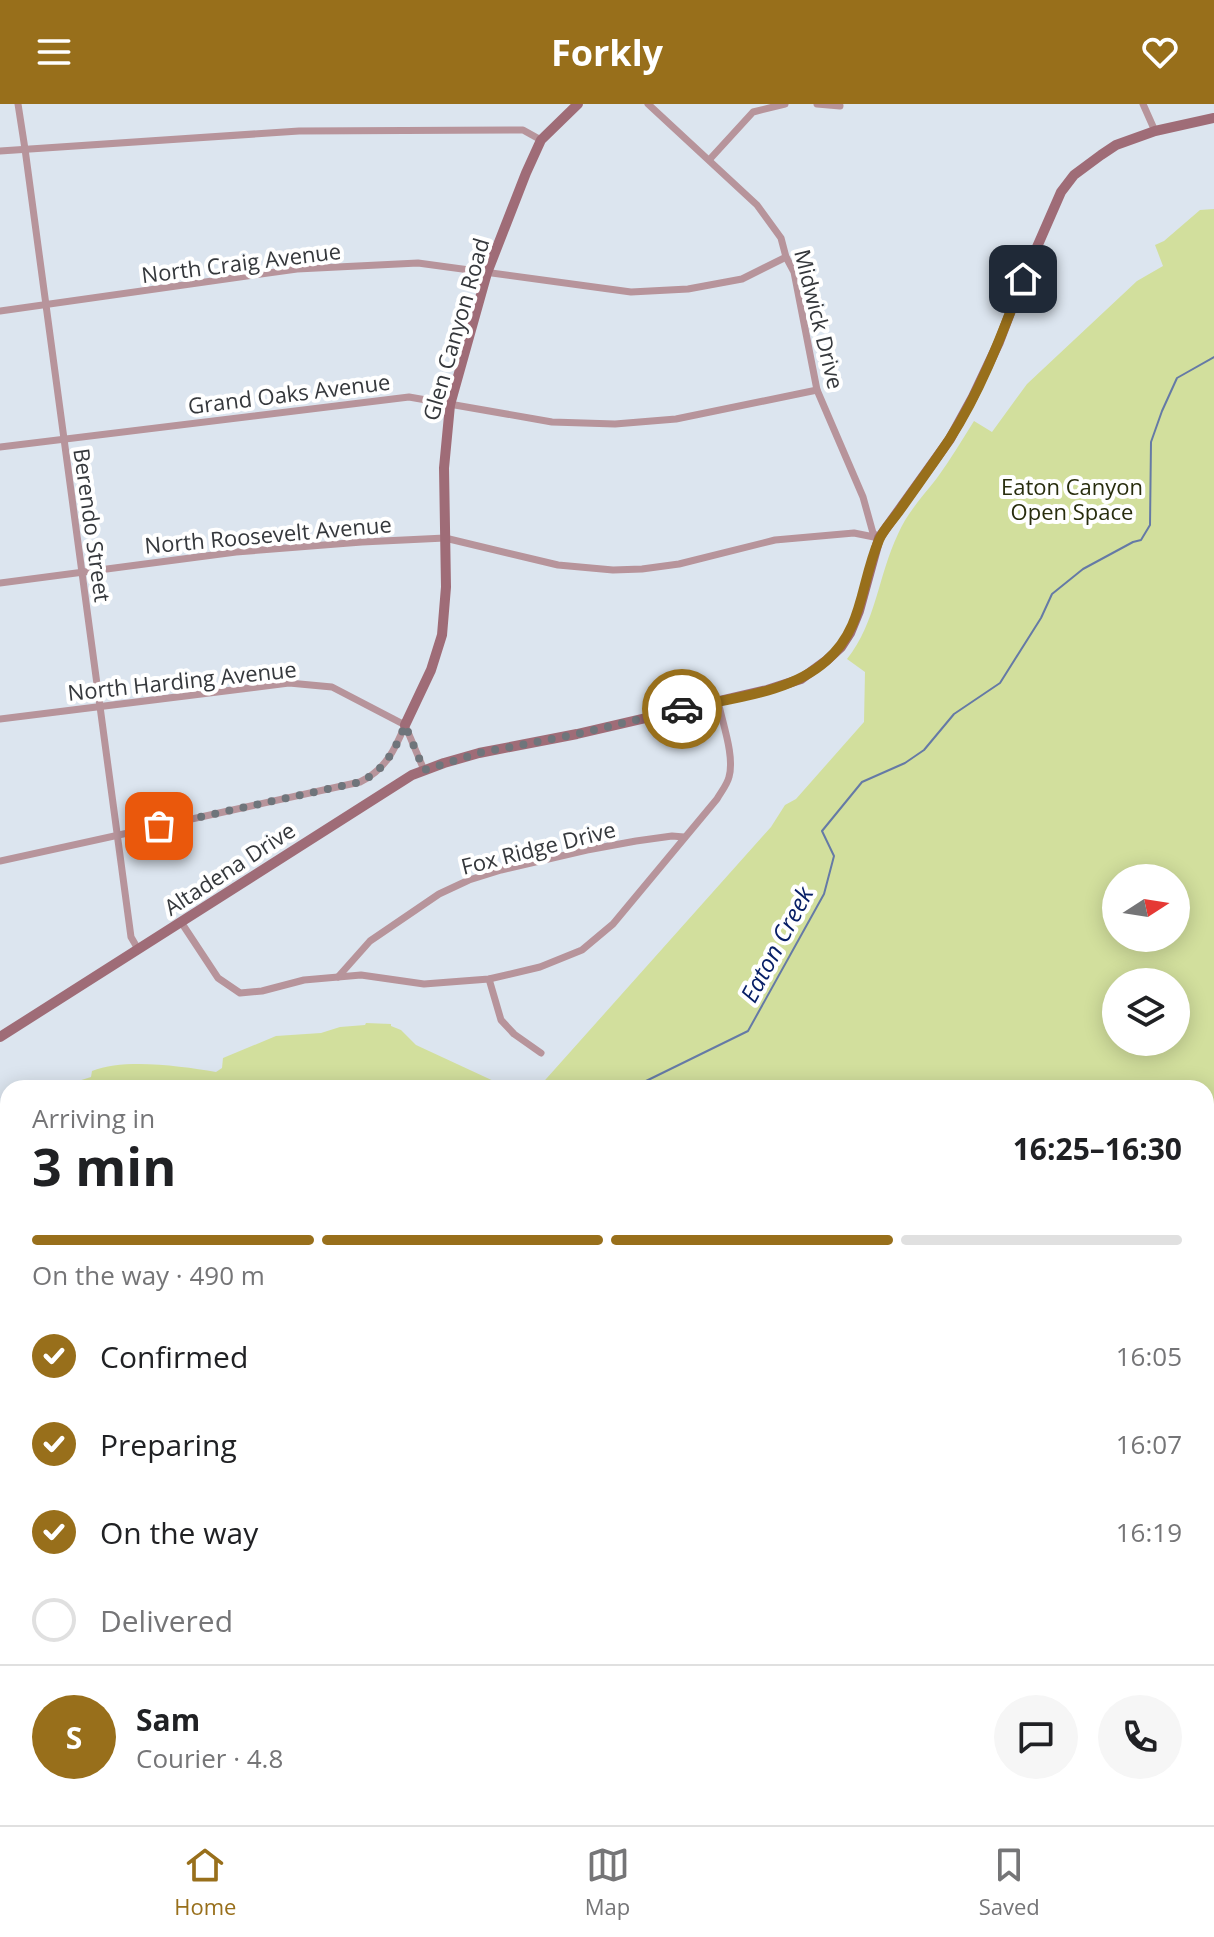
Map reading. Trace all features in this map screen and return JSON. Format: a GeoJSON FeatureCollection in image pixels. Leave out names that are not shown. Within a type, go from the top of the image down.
{"type":"FeatureCollection","features":[{"type":"Feature","properties":{"kind":"main road","name":"Glen Canyon Road"},"geometry":{"type":"LineString","coordinates":[[405,725],[431,670],[442,635],[446,587],[444,468],[450,405],[487,273],[526,173],[541,140],[578,104]]}},
{"type":"Feature","properties":{"kind":"main road","name":"Altadena Drive"},"geometry":{"type":"LineString","coordinates":[[0,1037],[381,794],[424,770],[479,753],[767,690],[801,679],[827,660],[850,633],[879,538],[950,439],[973,397],[1061,192],[1074,175],[1116,145],[1155,131],[1214,118]]}},
{"type":"Feature","properties":{"kind":"street","name":"Berendo Street"},"geometry":{"type":"LineString","coordinates":[[18,104],[131,937],[138,949]]}},
{"type":"Feature","properties":{"kind":"street","name":"Midwick Drive"},"geometry":{"type":"LineString","coordinates":[[648,104],[757,205],[781,238],[794,272],[817,390],[863,497],[873,533],[879,538]]}},
{"type":"Feature","properties":{"kind":"street"},"geometry":{"type":"LineString","coordinates":[[710,159],[753,112],[785,104]]}},
{"type":"Feature","properties":{"kind":"street"},"geometry":{"type":"LineString","coordinates":[[817,104],[840,106]]}},
{"type":"Feature","properties":{"kind":"street"},"geometry":{"type":"LineString","coordinates":[[1143,104],[1155,131]]}},
{"type":"Feature","properties":{"kind":"street"},"geometry":{"type":"LineString","coordinates":[[0,151],[299,131],[523,130],[541,140]]}},
{"type":"Feature","properties":{"kind":"street","name":"North Craig Avenue"},"geometry":{"type":"LineString","coordinates":[[0,311],[297,269],[418,263],[631,292],[688,289],[742,279],[786,257]]}},
{"type":"Feature","properties":{"kind":"street","name":"Grand Oaks Avenue"},"geometry":{"type":"LineString","coordinates":[[0,447],[409,397],[552,422],[615,424],[695,416],[817,390]]}},
{"type":"Feature","properties":{"kind":"street","name":"North Roosevelt Avenue"},"geometry":{"type":"LineString","coordinates":[[0,583],[236,552],[362,542],[445,538],[558,565],[613,570],[679,564],[775,540],[854,533],[879,538]]}},
{"type":"Feature","properties":{"kind":"street","name":"North Harding Avenue"},"geometry":{"type":"LineString","coordinates":[[0,719],[289,683],[332,687],[405,725]]}},
{"type":"Feature","properties":{"kind":"street"},"geometry":{"type":"LineString","coordinates":[[181,922],[218,978],[240,993],[262,991],[304,980],[361,975],[424,984],[489,979],[540,967],[582,950],[613,924],[717,799],[730,776],[729,754],[718,701]]}},
{"type":"Feature","properties":{"kind":"street"},"geometry":{"type":"LineString","coordinates":[[405,725],[424,770]]}},
{"type":"Feature","properties":{"kind":"street"},"geometry":{"type":"LineString","coordinates":[[0,861],[360,782],[383,766],[405,725]]}},
{"type":"Feature","properties":{"kind":"street","name":"Fox Ridge Drive"},"geometry":{"type":"LineString","coordinates":[[338,977],[370,941],[439,894],[469,880],[587,850],[672,836],[684,837]]}},
{"type":"Feature","properties":{"kind":"street"},"geometry":{"type":"LineString","coordinates":[[489,979],[501,1020],[514,1034],[541,1053]]}},
{"type":"Feature","properties":{"kind":"green space","name":"Eaton Canyon Open Space"},"geometry":{"type":"Polygon","coordinates":[[[1214,209],[1214,1080],[545,1080],[771,827],[785,805],[796,799],[864,722],[865,672],[847,659],[871,615],[891,550],[902,526],[974,421],[992,432],[1027,384],[1137,281],[1163,266],[1155,245],[1200,210],[1214,209]]]}},
{"type":"Feature","properties":{"kind":"green space"},"geometry":{"type":"Polygon","coordinates":[[[391,1024],[416,1045],[492,1080],[81,1080],[91,1077],[92,1071],[105,1067],[136,1064],[216,1072],[222,1068],[223,1058],[276,1036],[321,1033],[340,1027],[391,1024]]]}},
{"type":"Feature","properties":{"kind":"waterway","name":"Eaton Creek"},"geometry":{"type":"LineString","coordinates":[[648,1080],[748,1031],[824,894],[834,856],[822,831],[862,782],[905,763],[924,750],[954,714],[1000,683],[1041,618],[1052,594],[1083,569],[1141,540],[1150,525],[1151,442],[1162,411],[1177,378],[1214,357]]}},
{"type":"Feature","properties":{"kind":"way so far"},"geometry":{"type":"LineString","coordinates":[[159,826],[360,782],[383,766],[405,725],[424,770],[479,753],[682,709]]}},
{"type":"Feature","properties":{"kind":"route"},"geometry":{"type":"LineString","coordinates":[[682,709],[801,679],[841,647],[859,611],[879,538],[950,439],[999,342],[1023,279]]}}]}
